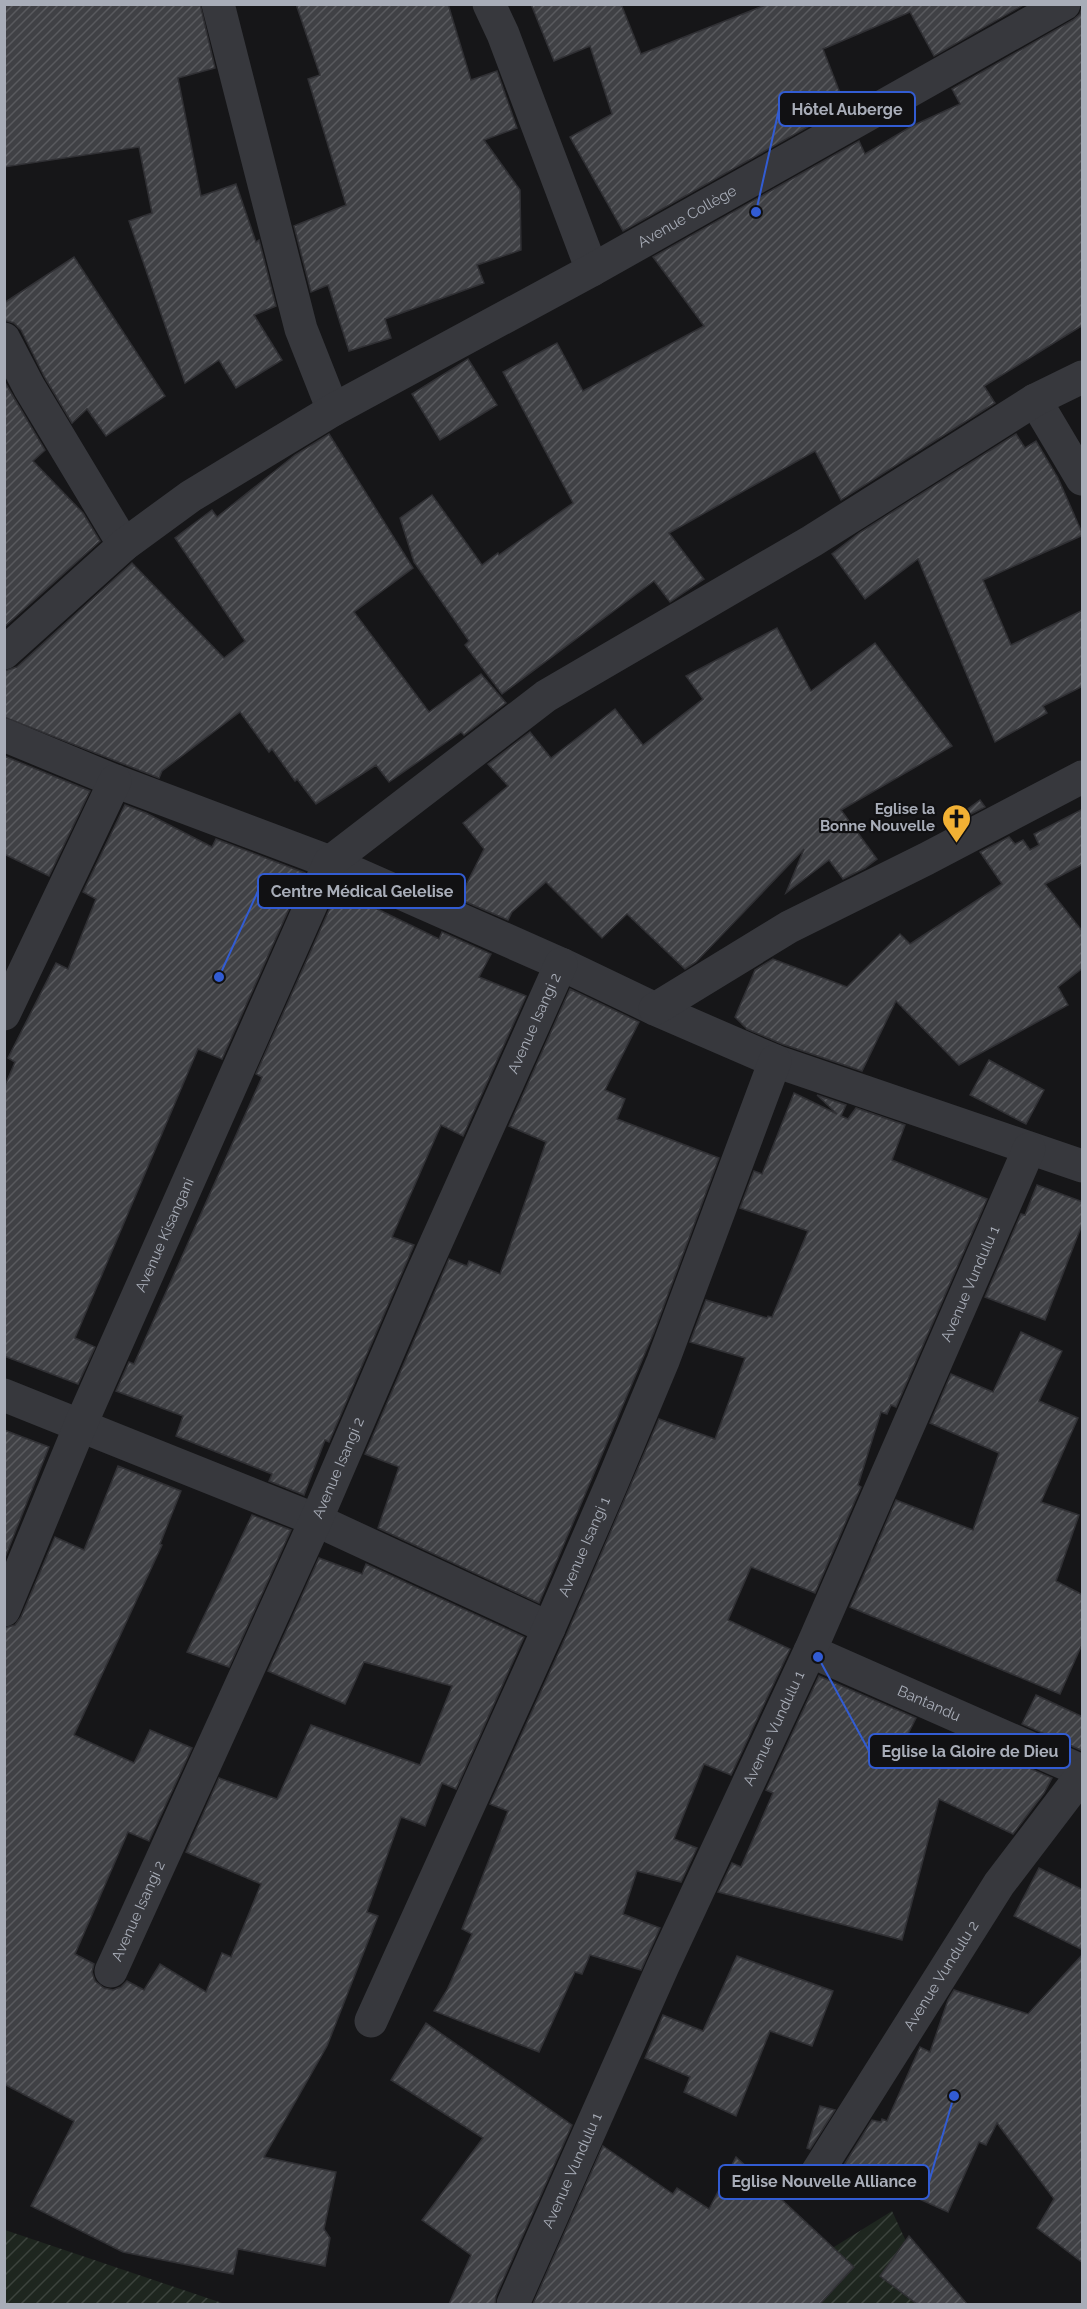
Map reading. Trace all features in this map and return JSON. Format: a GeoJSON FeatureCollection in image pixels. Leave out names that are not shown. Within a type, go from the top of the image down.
{"type":"FeatureCollection","features":[{"type":"Feature","properties":{"kind":"street"},"geometry":{"type":"LineString","coordinates":[[218,4],[301,330],[333,410]]}},
{"type":"Feature","properties":{"kind":"street"},"geometry":{"type":"LineString","coordinates":[[489,4],[503,34],[592,270]]}},
{"type":"Feature","properties":{"kind":"street","name":"Avenue Collège"},"geometry":{"type":"LineString","coordinates":[[4,652],[124,545],[191,495],[333,410],[592,270],[1064,4]]}},
{"type":"Feature","properties":{"kind":"street"},"geometry":{"type":"LineString","coordinates":[[4,339],[29,387],[124,545]]}},
{"type":"Feature","properties":{"kind":"street"},"geometry":{"type":"LineString","coordinates":[[330,862],[546,696],[812,542],[1035,400],[1083,377]]}},
{"type":"Feature","properties":{"kind":"street"},"geometry":{"type":"LineString","coordinates":[[1035,400],[1083,479]]}},
{"type":"Feature","properties":{"kind":"street"},"geometry":{"type":"LineString","coordinates":[[4,735],[115,781],[330,862],[775,1061],[1083,1166]]}},
{"type":"Feature","properties":{"kind":"street"},"geometry":{"type":"LineString","coordinates":[[655,1009],[789,927],[1083,777]]}},
{"type":"Feature","properties":{"kind":"street"},"geometry":{"type":"LineString","coordinates":[[4,1014],[115,781]]}},
{"type":"Feature","properties":{"kind":"street","name":"Avenue Kisangani"},"geometry":{"type":"LineString","coordinates":[[4,1611],[81,1426],[330,862]]}},
{"type":"Feature","properties":{"kind":"street","name":"Avenue Isangi 2"},"geometry":{"type":"LineString","coordinates":[[111,1971],[316,1520],[428,1261],[561,964]]}},
{"type":"Feature","properties":{"kind":"street","name":"Avenue Isangi 1"},"geometry":{"type":"LineString","coordinates":[[371,2021],[549,1628],[663,1361],[775,1061]]}},
{"type":"Feature","properties":{"kind":"street","name":"Avenue Vundulu 1"},"geometry":{"type":"LineString","coordinates":[[513,2304],[663,1966],[810,1651],[1029,1149]]}},
{"type":"Feature","properties":{"kind":"street"},"geometry":{"type":"LineString","coordinates":[[4,1395],[316,1520],[549,1628]]}},
{"type":"Feature","properties":{"kind":"street","name":"Bantandu"},"geometry":{"type":"LineString","coordinates":[[810,1651],[1083,1773]]}},
{"type":"Feature","properties":{"kind":"street","name":"Avenue Vundulu 2"},"geometry":{"type":"LineString","coordinates":[[811,2182],[999,1884],[1083,1773]]}},
{"type":"Feature","properties":{"kind":"shaded area"},"geometry":{"type":"Polygon","coordinates":[[[892,2211],[935,2304],[742,2304],[892,2211]]]}},
{"type":"Feature","properties":{"kind":"shaded area"},"geometry":{"type":"Polygon","coordinates":[[[5,2230],[225,2304],[5,2304],[5,2230]]]}},
{"type":"Feature","properties":{"kind":"building"},"geometry":{"type":"Polygon","coordinates":[[[4,4],[200,4],[215,68],[178,78],[201,196],[236,184],[256,242],[259,240],[276,306],[254,315],[282,360],[236,388],[219,360],[185,383],[129,221],[152,213],[139,147],[4,167],[4,4]]]}},
{"type":"Feature","properties":{"kind":"building"},"geometry":{"type":"Polygon","coordinates":[[[296,4],[448,4],[471,80],[497,71],[517,128],[484,140],[520,190],[521,250],[477,265],[484,283],[385,319],[391,338],[349,351],[328,285],[311,292],[294,226],[346,205],[308,79],[320,75],[296,4]]]}},
{"type":"Feature","properties":{"kind":"building"},"geometry":{"type":"Polygon","coordinates":[[[531,4],[621,4],[641,54],[768,4],[1025,4],[934,56],[910,12],[823,49],[845,106],[623,231],[570,137],[612,114],[590,46],[554,61],[531,4]]]}},
{"type":"Feature","properties":{"kind":"building"},"geometry":{"type":"Polygon","coordinates":[[[1083,5],[1083,325],[984,386],[995,403],[841,500],[815,451],[669,533],[704,579],[670,602],[654,581],[502,694],[465,645],[469,641],[414,562],[400,518],[432,495],[482,565],[573,503],[503,372],[557,343],[583,391],[704,326],[653,257],[859,141],[865,154],[912,126],[960,104],[952,89],[1073,20],[1080,14],[1083,5]]]}},
{"type":"Feature","properties":{"kind":"building"},"geometry":{"type":"Polygon","coordinates":[[[74,257],[165,396],[106,436],[87,409],[72,423],[45,378],[21,330],[14,323],[4,320],[4,303],[74,257]]]}},
{"type":"Feature","properties":{"kind":"building"},"geometry":{"type":"Polygon","coordinates":[[[468,359],[497,405],[440,440],[412,394],[468,359]]]}},
{"type":"Feature","properties":{"kind":"building"},"geometry":{"type":"Polygon","coordinates":[[[4,381],[45,450],[33,461],[83,513],[100,541],[4,627],[4,381]]]}},
{"type":"Feature","properties":{"kind":"building"},"geometry":{"type":"Polygon","coordinates":[[[329,434],[413,568],[354,612],[429,712],[481,674],[506,703],[464,735],[461,732],[389,782],[376,765],[316,804],[297,779],[295,781],[272,749],[269,752],[240,712],[162,771],[159,778],[4,717],[4,671],[17,667],[132,563],[224,658],[245,641],[175,538],[212,510],[217,517],[295,455],[329,434]]]}},
{"type":"Feature","properties":{"kind":"building"},"geometry":{"type":"Polygon","coordinates":[[[1016,434],[1025,448],[1036,441],[1058,478],[1083,535],[983,580],[1011,645],[1083,610],[1083,686],[1043,706],[1047,713],[995,742],[918,559],[865,599],[832,554],[859,533],[1016,434]]]}},
{"type":"Feature","properties":{"kind":"building"},"geometry":{"type":"Polygon","coordinates":[[[777,628],[811,691],[875,643],[952,746],[841,810],[877,859],[843,879],[829,860],[786,893],[804,849],[696,962],[685,969],[627,914],[602,938],[546,882],[512,912],[508,920],[459,899],[484,849],[463,823],[508,786],[488,764],[530,732],[551,758],[615,709],[643,745],[703,699],[686,676],[777,628]]]}},
{"type":"Feature","properties":{"kind":"building"},"geometry":{"type":"Polygon","coordinates":[[[4,756],[90,791],[49,876],[4,854],[4,756]]]}},
{"type":"Feature","properties":{"kind":"building"},"geometry":{"type":"Polygon","coordinates":[[[980,800],[985,807],[959,820],[957,817],[980,800]]]}},
{"type":"Feature","properties":{"kind":"building"},"geometry":{"type":"Polygon","coordinates":[[[125,805],[146,813],[212,847],[216,839],[305,873],[222,1059],[198,1049],[75,1338],[95,1347],[78,1384],[4,1356],[4,1088],[15,1062],[8,1058],[56,963],[68,969],[96,899],[83,892],[125,805]]]}},
{"type":"Feature","properties":{"kind":"building"},"geometry":{"type":"Polygon","coordinates":[[[1083,809],[1083,864],[1045,884],[1083,932],[1083,968],[1058,987],[1068,1005],[959,1065],[896,1001],[862,1071],[782,1044],[747,1029],[735,1017],[755,970],[773,959],[847,987],[900,934],[910,944],[1002,884],[980,852],[1009,837],[1015,844],[1023,840],[1030,850],[1039,845],[1034,834],[1083,809]]]}},
{"type":"Feature","properties":{"kind":"building"},"geometry":{"type":"Polygon","coordinates":[[[338,890],[439,939],[442,932],[491,954],[479,977],[526,996],[463,1136],[441,1125],[392,1237],[414,1245],[329,1442],[325,1440],[304,1495],[269,1481],[272,1474],[176,1436],[183,1416],[116,1391],[129,1362],[134,1364],[262,1077],[256,1074],[338,890]]]}},
{"type":"Feature","properties":{"kind":"building"},"geometry":{"type":"Polygon","coordinates":[[[570,989],[639,1022],[605,1090],[625,1099],[617,1119],[719,1158],[654,1332],[539,1603],[378,1528],[399,1467],[365,1454],[449,1259],[467,1266],[469,1261],[500,1274],[546,1142],[509,1126],[570,989]]]}},
{"type":"Feature","properties":{"kind":"building"},"geometry":{"type":"Polygon","coordinates":[[[989,1060],[1044,1090],[1026,1124],[970,1095],[989,1060]]]}},
{"type":"Feature","properties":{"kind":"building"},"geometry":{"type":"Polygon","coordinates":[[[794,1093],[837,1114],[817,1095],[846,1105],[841,1116],[848,1119],[856,1108],[905,1125],[892,1160],[987,1199],[896,1407],[891,1405],[887,1414],[881,1412],[858,1485],[861,1487],[815,1593],[751,1567],[728,1620],[790,1649],[731,1775],[704,1764],[674,1839],[697,1848],[681,1882],[637,1871],[623,1914],[660,1928],[641,1970],[590,1955],[582,1974],[575,1972],[539,2052],[434,2011],[447,1990],[472,1934],[462,1929],[508,1811],[490,1804],[566,1636],[659,1419],[715,1439],[745,1358],[690,1342],[706,1300],[767,1318],[772,1317],[808,1231],[740,1208],[754,1171],[762,1174],[794,1093]]]}},
{"type":"Feature","properties":{"kind":"building"},"geometry":{"type":"Polygon","coordinates":[[[1037,1185],[1083,1202],[1083,1222],[1045,1320],[985,1297],[1021,1214],[1025,1215],[1037,1185]]]}},
{"type":"Feature","properties":{"kind":"building"},"geometry":{"type":"Polygon","coordinates":[[[1021,1332],[1062,1351],[1039,1401],[1078,1418],[1041,1502],[1079,1515],[1056,1581],[1083,1595],[1083,1642],[1060,1694],[850,1607],[896,1500],[973,1530],[999,1453],[930,1423],[951,1374],[993,1392],[1021,1332]]]}},
{"type":"Feature","properties":{"kind":"building"},"geometry":{"type":"Polygon","coordinates":[[[4,1430],[49,1447],[4,1560],[4,1430]]]}},
{"type":"Feature","properties":{"kind":"building"},"geometry":{"type":"Polygon","coordinates":[[[118,1466],[181,1491],[160,1544],[162,1545],[74,1735],[134,1763],[150,1730],[192,1748],[149,1841],[128,1832],[75,1954],[94,1964],[92,1972],[95,1981],[104,1988],[113,1990],[121,1987],[127,1981],[144,1990],[160,1964],[206,1992],[222,1953],[231,1957],[261,1884],[186,1852],[219,1778],[277,1799],[311,1725],[420,1765],[452,1686],[364,1662],[345,1704],[268,1671],[319,1558],[362,1574],[366,1564],[524,1637],[456,1789],[442,1783],[425,1826],[401,1817],[367,1912],[378,1916],[327,2046],[264,2157],[336,2172],[324,2229],[330,2238],[325,2266],[238,2249],[233,2274],[123,2252],[31,2206],[74,2121],[4,2084],[4,1628],[15,1625],[21,1617],[55,1537],[84,1550],[118,1466]]]}},
{"type":"Feature","properties":{"kind":"building"},"geometry":{"type":"Polygon","coordinates":[[[252,1515],[291,1530],[229,1667],[187,1652],[252,1515]]]}},
{"type":"Feature","properties":{"kind":"building"},"geometry":{"type":"Polygon","coordinates":[[[819,1676],[916,1718],[908,1734],[981,1765],[988,1750],[1052,1778],[1044,1793],[1013,1834],[939,1799],[902,1940],[718,1892],[732,1863],[741,1867],[773,1793],[766,1790],[819,1676]]]}},
{"type":"Feature","properties":{"kind":"building"},"geometry":{"type":"Polygon","coordinates":[[[1036,1695],[1083,1717],[1083,1751],[1022,1724],[1036,1695]]]}},
{"type":"Feature","properties":{"kind":"building"},"geometry":{"type":"Polygon","coordinates":[[[1039,1868],[1083,1890],[1083,1950],[1014,1916],[1039,1868]]]}},
{"type":"Feature","properties":{"kind":"building"},"geometry":{"type":"Polygon","coordinates":[[[1083,1954],[1083,2263],[1037,2228],[1054,2199],[997,2123],[986,2145],[979,2142],[948,2212],[844,2165],[872,2120],[887,2121],[920,2047],[930,2052],[948,2000],[954,1990],[1028,2014],[1083,1954]]]}},
{"type":"Feature","properties":{"kind":"building"},"geometry":{"type":"Polygon","coordinates":[[[737,1956],[833,1991],[812,2046],[770,2031],[736,2116],[684,2092],[690,2077],[645,2058],[663,2015],[703,2031],[737,1956]]]}},
{"type":"Feature","properties":{"kind":"building"},"geometry":{"type":"Polygon","coordinates":[[[426,2023],[572,2125],[496,2296],[495,2304],[449,2304],[471,2255],[422,2220],[483,2138],[391,2080],[426,2023]]]}},
{"type":"Feature","properties":{"kind":"building"},"geometry":{"type":"Polygon","coordinates":[[[820,2106],[835,2110],[810,2149],[807,2148],[820,2106]]]}},
{"type":"Feature","properties":{"kind":"building"},"geometry":{"type":"Polygon","coordinates":[[[603,2146],[673,2194],[677,2188],[709,2209],[736,2157],[854,2267],[820,2304],[533,2304],[603,2146]]]}},
{"type":"Feature","properties":{"kind":"building"},"geometry":{"type":"Polygon","coordinates":[[[909,2236],[967,2304],[917,2304],[880,2276],[909,2236]]]}},
{"type":"Feature","properties":{"kind":"place","name":"Hôtel Auberge"},"geometry":{"type":"Point","coordinates":[756,212]}},
{"type":"Feature","properties":{"kind":"place","name":"Eglise la Bonne Nouvelle"},"geometry":{"type":"Point","coordinates":[956,844]}},
{"type":"Feature","properties":{"kind":"place","name":"Centre Médical Gelelise"},"geometry":{"type":"Point","coordinates":[219,977]}},
{"type":"Feature","properties":{"kind":"place","name":"Eglise la Gloire de Dieu"},"geometry":{"type":"Point","coordinates":[818,1657]}},
{"type":"Feature","properties":{"kind":"place","name":"Eglise Nouvelle Alliance"},"geometry":{"type":"Point","coordinates":[954,2096]}}]}
